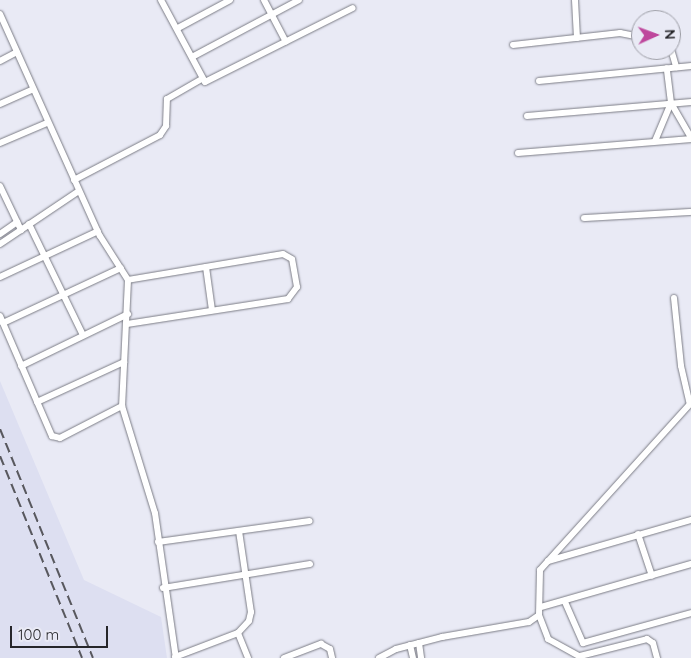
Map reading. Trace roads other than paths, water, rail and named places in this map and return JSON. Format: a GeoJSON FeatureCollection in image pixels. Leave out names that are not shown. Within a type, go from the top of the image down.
{"type":"FeatureCollection","features":[{"type":"Feature","properties":{"kind":"street"},"geometry":{"type":"LineString","coordinates":[[178,28],[230,0]]}},
{"type":"Feature","properties":{"kind":"street"},"geometry":{"type":"LineString","coordinates":[[264,0],[286,42]]}},
{"type":"Feature","properties":{"kind":"street"},"geometry":{"type":"LineString","coordinates":[[192,56],[298,0]]}},
{"type":"Feature","properties":{"kind":"street"},"geometry":{"type":"LineString","coordinates":[[575,0],[577,38]]}},
{"type":"Feature","properties":{"kind":"street"},"geometry":{"type":"LineString","coordinates":[[163,1],[192,56],[201,79]]}},
{"type":"Feature","properties":{"kind":"street"},"geometry":{"type":"LineString","coordinates":[[74,180],[160,135],[166,126],[167,99],[201,79],[213,80],[353,8]]}},
{"type":"Feature","properties":{"kind":"street"},"geometry":{"type":"LineString","coordinates":[[0,14],[32,90],[98,231],[128,280],[128,314],[122,406],[155,513],[163,588],[176,658],[238,633],[251,616],[239,531]]}},
{"type":"Feature","properties":{"kind":"street"},"geometry":{"type":"LineString","coordinates":[[513,45],[620,33],[631,35]]}},
{"type":"Feature","properties":{"kind":"street"},"geometry":{"type":"LineString","coordinates":[[0,61],[16,52]]}},
{"type":"Feature","properties":{"kind":"street"},"geometry":{"type":"LineString","coordinates":[[674,60],[676,67]]}},
{"type":"Feature","properties":{"kind":"street"},"geometry":{"type":"LineString","coordinates":[[539,81],[691,66]]}},
{"type":"Feature","properties":{"kind":"street"},"geometry":{"type":"LineString","coordinates":[[518,153],[691,138],[671,103],[667,68]]}},
{"type":"Feature","properties":{"kind":"street"},"geometry":{"type":"LineString","coordinates":[[0,104],[32,90]]}},
{"type":"Feature","properties":{"kind":"street"},"geometry":{"type":"LineString","coordinates":[[527,116],[691,102]]}},
{"type":"Feature","properties":{"kind":"street"},"geometry":{"type":"LineString","coordinates":[[655,142],[671,103]]}},
{"type":"Feature","properties":{"kind":"street"},"geometry":{"type":"LineString","coordinates":[[0,143],[47,123]]}},
{"type":"Feature","properties":{"kind":"street"},"geometry":{"type":"LineString","coordinates":[[0,186],[21,230]]}},
{"type":"Feature","properties":{"kind":"street"},"geometry":{"type":"LineString","coordinates":[[0,244],[79,191]]}},
{"type":"Feature","properties":{"kind":"street"},"geometry":{"type":"LineString","coordinates":[[584,218],[691,212]]}},
{"type":"Feature","properties":{"kind":"street"},"geometry":{"type":"LineString","coordinates":[[0,234],[17,222]]}},
{"type":"Feature","properties":{"kind":"street"},"geometry":{"type":"LineString","coordinates":[[29,224],[84,335]]}},
{"type":"Feature","properties":{"kind":"street"},"geometry":{"type":"LineString","coordinates":[[0,277],[98,231]]}},
{"type":"Feature","properties":{"kind":"street"},"geometry":{"type":"LineString","coordinates":[[127,324],[288,299],[293,297],[297,287],[292,258],[283,254],[128,280]]}},
{"type":"Feature","properties":{"kind":"street"},"geometry":{"type":"LineString","coordinates":[[206,267],[212,310]]}},
{"type":"Feature","properties":{"kind":"street"},"geometry":{"type":"LineString","coordinates":[[121,268],[1,320],[55,438],[122,406]]}},
{"type":"Feature","properties":{"kind":"street"},"geometry":{"type":"LineString","coordinates":[[657,658],[653,644],[647,639],[580,657],[548,639],[539,615],[541,607],[540,570],[691,404],[681,366],[674,298]]}},
{"type":"Feature","properties":{"kind":"street"},"geometry":{"type":"LineString","coordinates":[[21,366],[128,314]]}},
{"type":"Feature","properties":{"kind":"street"},"geometry":{"type":"LineString","coordinates":[[37,402],[124,362]]}},
{"type":"Feature","properties":{"kind":"street"},"geometry":{"type":"LineString","coordinates":[[548,561],[691,520]]}},
{"type":"Feature","properties":{"kind":"street"},"geometry":{"type":"LineString","coordinates":[[158,542],[310,521]]}},
{"type":"Feature","properties":{"kind":"street"},"geometry":{"type":"LineString","coordinates":[[638,534],[652,576]]}},
{"type":"Feature","properties":{"kind":"street"},"geometry":{"type":"LineString","coordinates":[[163,588],[310,564]]}},
{"type":"Feature","properties":{"kind":"street"},"geometry":{"type":"LineString","coordinates":[[541,607],[565,602],[691,564]]}},
{"type":"Feature","properties":{"kind":"street"},"geometry":{"type":"LineString","coordinates":[[565,602],[582,643],[691,613]]}},
{"type":"Feature","properties":{"kind":"street"},"geometry":{"type":"LineString","coordinates":[[379,658],[419,643],[529,622],[539,615]]}},
{"type":"Feature","properties":{"kind":"street"},"geometry":{"type":"LineString","coordinates":[[238,633],[248,658]]}},
{"type":"Feature","properties":{"kind":"street"},"geometry":{"type":"LineString","coordinates":[[419,643],[421,658]]}},
{"type":"Feature","properties":{"kind":"street"},"geometry":{"type":"LineString","coordinates":[[284,658],[321,644],[330,649],[332,658]]}},
{"type":"Feature","properties":{"kind":"street"},"geometry":{"type":"LineString","coordinates":[[410,646],[413,658]]}},
{"type":"Feature","properties":{"kind":"railway"},"geometry":{"type":"LineString","coordinates":[[0,429],[93,658]]}},
{"type":"Feature","properties":{"kind":"railway"},"geometry":{"type":"LineString","coordinates":[[0,456],[82,658]]}}]}
